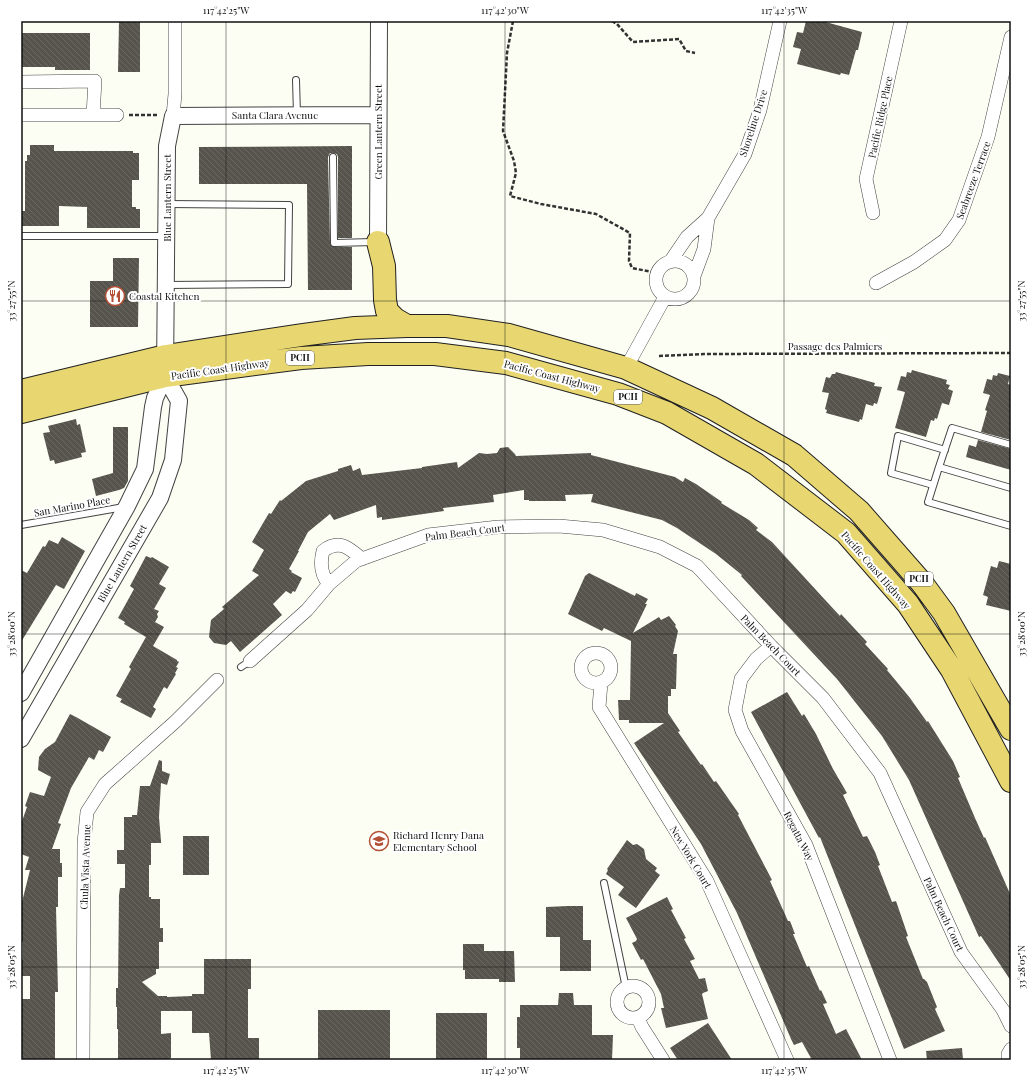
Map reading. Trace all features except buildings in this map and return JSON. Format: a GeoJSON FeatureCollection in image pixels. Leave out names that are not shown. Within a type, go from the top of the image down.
{"type":"FeatureCollection","features":[{"type":"Feature","properties":{"kind":"highway"},"geometry":{"type":"LineString","coordinates":[[378,242],[384,266],[385,300],[387,311],[395,319],[407,326]]}},
{"type":"Feature","properties":{"kind":"highway","name":"Pacific Coast Highway"},"geometry":{"type":"LineString","coordinates":[[21,391],[166,366],[310,334],[355,328],[407,326],[447,326],[509,335],[626,368],[712,408],[794,455],[859,511],[922,582],[963,644],[1011,729]]}},
{"type":"Feature","properties":{"kind":"highway"},"geometry":{"type":"LineString","coordinates":[[368,354],[420,348],[454,348],[538,361],[584,371],[604,371],[626,368],[642,383],[662,398],[705,421],[762,459],[804,492],[846,533]]}},
{"type":"Feature","properties":{"kind":"highway","name":"Pacific Coast Highway"},"geometry":{"type":"LineString","coordinates":[[21,412],[166,366],[368,354],[435,354],[506,363],[618,394],[667,413],[756,464],[846,533],[908,604],[952,670],[1011,781]]}},
{"type":"Feature","properties":{"kind":"street","name":"Blue Lantern Street"},"geometry":{"type":"LineString","coordinates":[[21,693],[127,506],[145,469],[152,407],[166,366],[167,146],[176,94],[175,21]]}},
{"type":"Feature","properties":{"kind":"street","name":"Green Lantern Street"},"geometry":{"type":"LineString","coordinates":[[378,242],[379,21]]}},
{"type":"Feature","properties":{"kind":"street","name":"Shoreline Drive"},"geometry":{"type":"LineString","coordinates":[[657,274],[658,269],[664,264],[670,262],[687,237],[708,218],[745,154],[760,110],[780,21]]}},
{"type":"Feature","properties":{"kind":"street","name":"Pacific Ridge Place"},"geometry":{"type":"LineString","coordinates":[[873,213],[866,179],[901,21]]}},
{"type":"Feature","properties":{"kind":"street","name":"Seabreeze Terrace"},"geometry":{"type":"LineString","coordinates":[[876,283],[914,262],[945,240],[959,220],[988,137],[1011,37]]}},
{"type":"Feature","properties":{"kind":"street"},"geometry":{"type":"LineString","coordinates":[[21,82],[95,81],[93,115]]}},
{"type":"Feature","properties":{"kind":"street"},"geometry":{"type":"LineString","coordinates":[[21,115],[116,115]]}},
{"type":"Feature","properties":{"kind":"street","name":"Santa Clara Avenue"},"geometry":{"type":"LineString","coordinates":[[173,116],[378,115]]}},
{"type":"Feature","properties":{"kind":"street","name":"Shoreline Drive"},"geometry":{"type":"LineString","coordinates":[[665,298],[673,300],[680,299],[692,291],[694,276],[704,249],[708,218]]}},
{"type":"Feature","properties":{"kind":"street"},"geometry":{"type":"LineString","coordinates":[[670,262],[676,261],[684,263],[694,276]]}},
{"type":"Feature","properties":{"kind":"street"},"geometry":{"type":"LineString","coordinates":[[626,368],[665,298],[658,292],[656,284],[657,274]]}},
{"type":"Feature","properties":{"kind":"street","name":"Blue Lantern Street"},"geometry":{"type":"LineString","coordinates":[[21,739],[160,498],[173,460],[180,401],[166,366]]}},
{"type":"Feature","properties":{"kind":"street","name":"Palm Beach Court"},"geometry":{"type":"LineString","coordinates":[[246,664],[307,610],[329,584],[356,561],[428,535],[498,527],[559,526],[603,530],[660,546],[697,566],[771,646],[823,698],[880,772],[960,952],[1003,1010],[1011,1026]]}},
{"type":"Feature","properties":{"kind":"street"},"geometry":{"type":"LineString","coordinates":[[329,584],[325,580],[322,570],[321,560],[323,551],[330,546],[341,545],[362,558]]}},
{"type":"Feature","properties":{"kind":"street","name":"Regatta Way"},"geometry":{"type":"LineString","coordinates":[[771,646],[756,659],[741,679],[735,710],[742,731],[806,844],[890,1060]]}},
{"type":"Feature","properties":{"kind":"street","name":"Chula Vista Avenue"},"geometry":{"type":"LineString","coordinates":[[83,1060],[84,843],[87,812],[105,784],[176,721],[217,680]]}},
{"type":"Feature","properties":{"kind":"street","name":"New York Court"},"geometry":{"type":"LineString","coordinates":[[601,683],[599,707],[707,881],[787,1060]]}},
{"type":"Feature","properties":{"kind":"street"},"geometry":{"type":"LineString","coordinates":[[635,986],[641,988],[649,997],[648,1010],[638,1018],[626,1016],[618,1007],[617,1000],[619,994],[626,988],[635,986]]}},
{"type":"Feature","properties":{"kind":"street"},"geometry":{"type":"LineString","coordinates":[[638,1018],[663,1060]]}},
{"type":"Feature","properties":{"kind":"street"},"geometry":{"type":"LineString","coordinates":[[1008,1060],[1008,1054],[1011,1049]]}},
{"type":"Feature","properties":{"kind":"lane"},"geometry":{"type":"LineString","coordinates":[[296,80],[296,115]]}},
{"type":"Feature","properties":{"kind":"lane"},"geometry":{"type":"LineString","coordinates":[[333,157],[334,242],[378,242]]}},
{"type":"Feature","properties":{"kind":"lane"},"geometry":{"type":"LineString","coordinates":[[166,285],[288,284],[289,205],[167,204]]}},
{"type":"Feature","properties":{"kind":"lane"},"geometry":{"type":"LineString","coordinates":[[21,236],[167,236]]}},
{"type":"Feature","properties":{"kind":"lane"},"geometry":{"type":"LineString","coordinates":[[1011,445],[952,428],[928,502],[1011,526]]}},
{"type":"Feature","properties":{"kind":"lane"},"geometry":{"type":"LineString","coordinates":[[933,485],[891,473],[898,436],[945,450]]}},
{"type":"Feature","properties":{"kind":"lane"},"geometry":{"type":"LineString","coordinates":[[939,467],[1011,488]]}},
{"type":"Feature","properties":{"kind":"lane","name":"San Marino Place"},"geometry":{"type":"LineString","coordinates":[[21,525],[127,506]]}},
{"type":"Feature","properties":{"kind":"lane"},"geometry":{"type":"LineString","coordinates":[[604,883],[626,988]]}},
{"type":"Feature","properties":{"kind":"path"},"geometry":{"type":"LineString","coordinates":[[513,21],[508,52],[503,131],[514,161],[516,173],[510,196],[541,204],[596,214],[630,233],[629,261],[632,268],[657,274]]}},
{"type":"Feature","properties":{"kind":"path"},"geometry":{"type":"LineString","coordinates":[[612,21],[617,24],[633,42],[679,39],[686,51],[695,53]]}},
{"type":"Feature","properties":{"kind":"path"},"geometry":{"type":"LineString","coordinates":[[116,115],[173,116]]}},
{"type":"Feature","properties":{"kind":"path","name":"Passage des Palmiers"},"geometry":{"type":"LineString","coordinates":[[659,356],[704,354],[1011,353]]}},
{"type":"Feature","properties":{"kind":"place","name":"Coastal Kitchen"},"geometry":{"type":"Point","coordinates":[115,296]}},
{"type":"Feature","properties":{"kind":"place","name":"Richard Henry Dana Elementary School"},"geometry":{"type":"Point","coordinates":[379,841]}}]}
